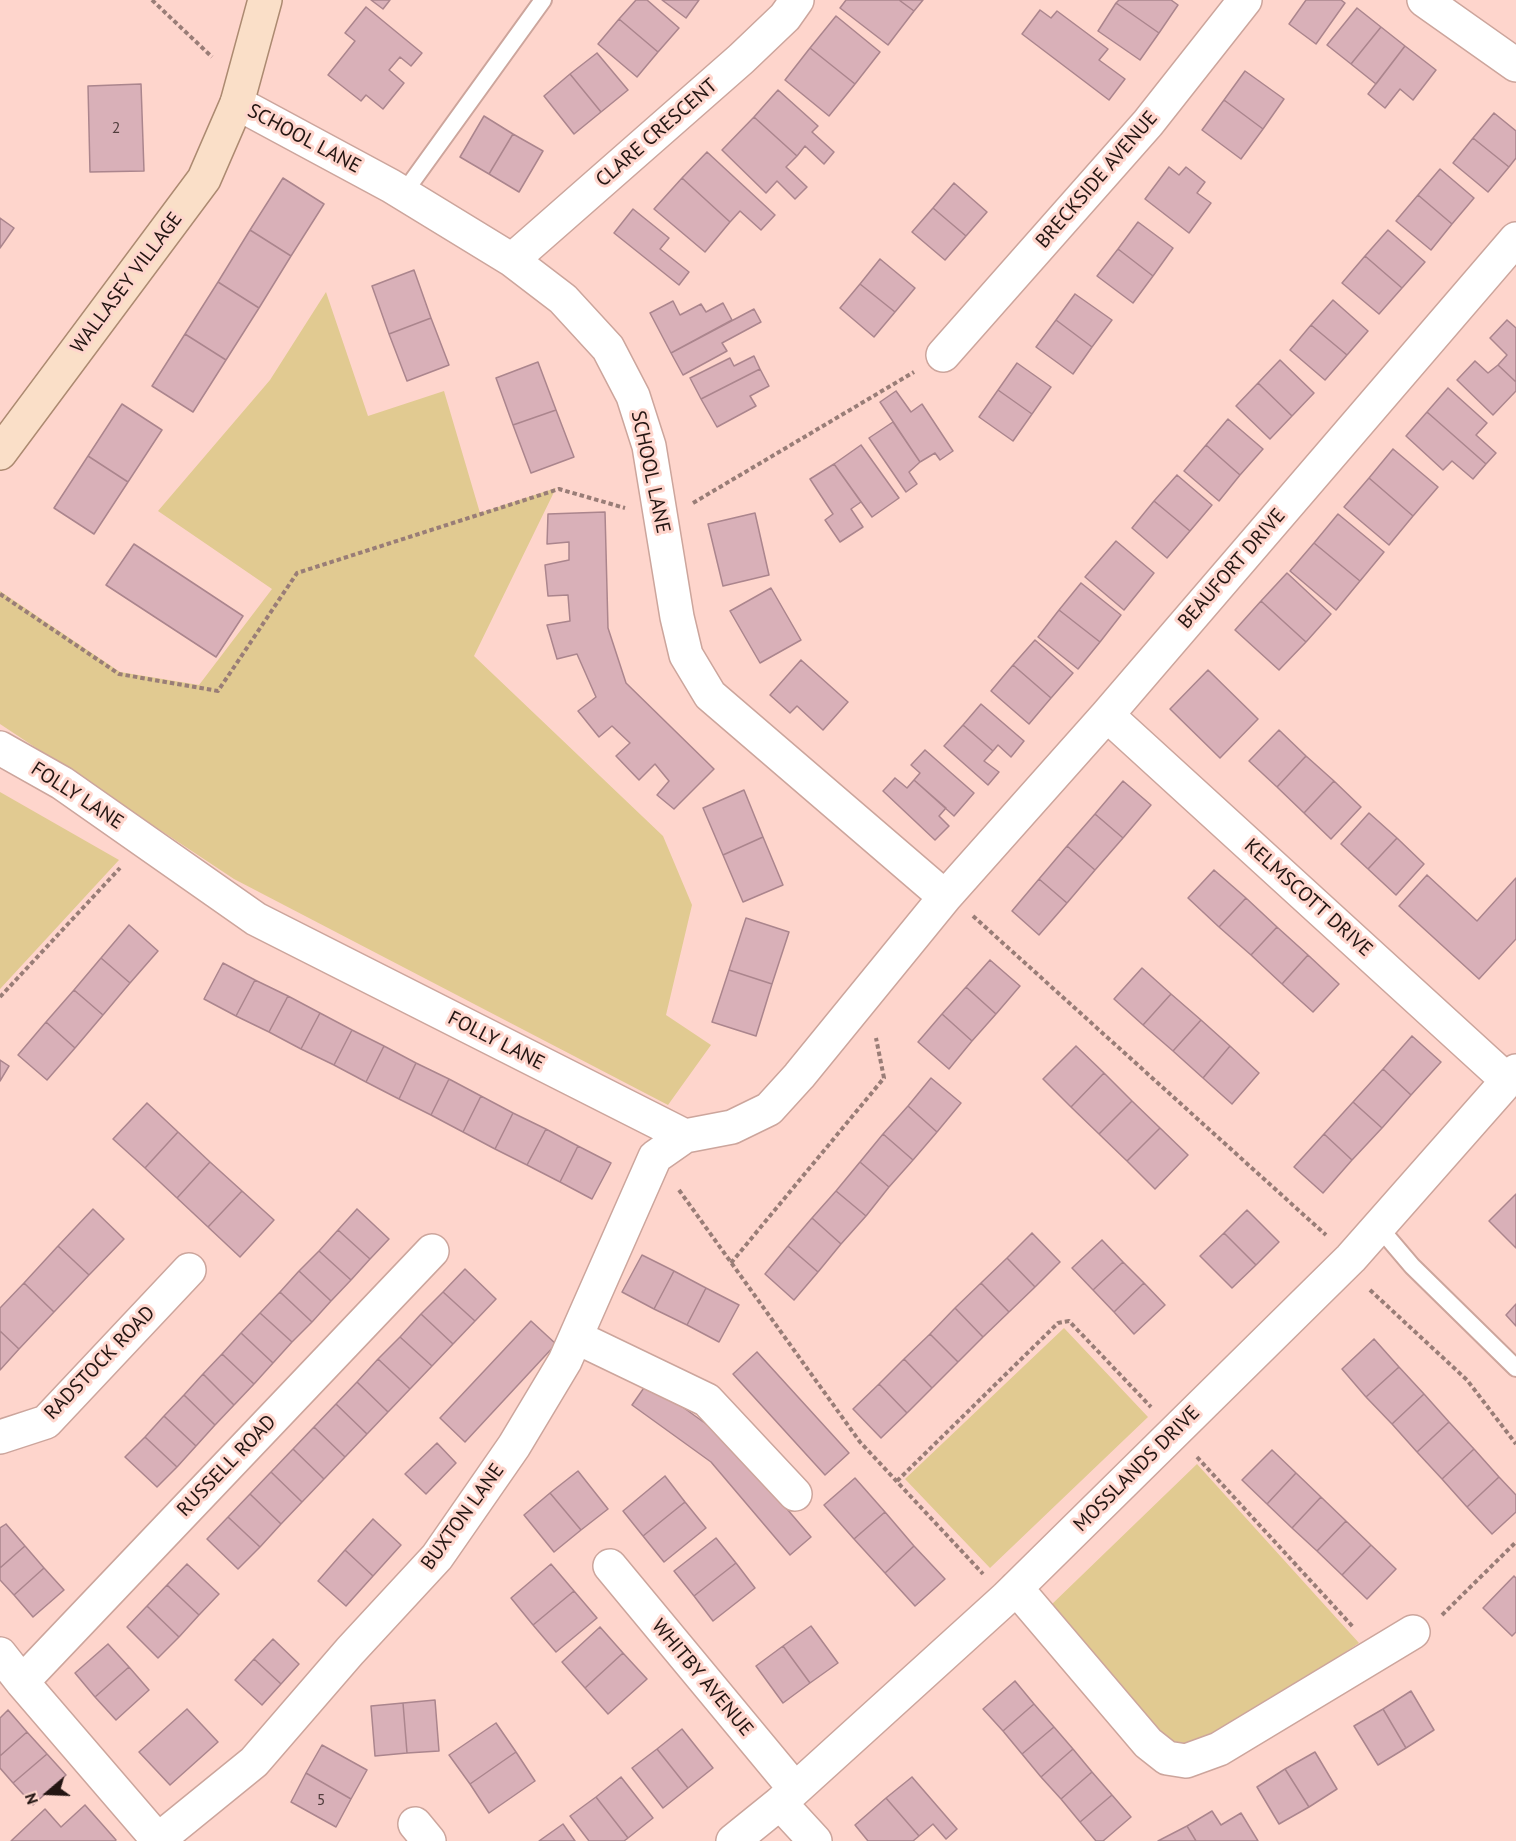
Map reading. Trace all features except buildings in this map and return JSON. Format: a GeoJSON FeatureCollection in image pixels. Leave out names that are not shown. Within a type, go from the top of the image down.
{"type":"FeatureCollection","features":[{"type":"Feature","properties":{"kind":"main road","name":"WALLASEY VILLAGE"},"geometry":{"type":"LineString","coordinates":[[0,453],[204,179],[239,94],[265,0]]}},
{"type":"Feature","properties":{"kind":"street","name":"CLARE CRESCENT"},"geometry":{"type":"LineString","coordinates":[[512,260],[741,58],[785,17],[797,0]]}},
{"type":"Feature","properties":{"kind":"street","name":"BRECKSIDE AVENUE"},"geometry":{"type":"LineString","coordinates":[[943,355],[1148,123],[1245,0]]}},
{"type":"Feature","properties":{"kind":"street"},"geometry":{"type":"LineString","coordinates":[[1424,0],[1516,66]]}},
{"type":"Feature","properties":{"kind":"street","name":"SCHOOL LANE"},"geometry":{"type":"LineString","coordinates":[[239,94],[512,260],[563,299],[608,348],[633,396],[649,446],[677,617],[686,655],[710,695],[945,897]]}},
{"type":"Feature","properties":{"kind":"street","name":"BEAUFORT DRIVE"},"geometry":{"type":"LineString","coordinates":[[945,897],[1107,715],[1516,239]]}},
{"type":"Feature","properties":{"kind":"street","name":"KELMSCOTT DRIVE"},"geometry":{"type":"LineString","coordinates":[[1107,715],[1512,1076]]}},
{"type":"Feature","properties":{"kind":"street","name":"FOLLY LANE"},"geometry":{"type":"LineString","coordinates":[[0,748],[63,783],[256,919],[685,1136]]}},
{"type":"Feature","properties":{"kind":"street"},"geometry":{"type":"LineString","coordinates":[[655,1157],[685,1136],[732,1127],[769,1109],[799,1076],[945,897]]}},
{"type":"Feature","properties":{"kind":"street","name":"MOSSLANDS DRIVE"},"geometry":{"type":"LineString","coordinates":[[733,1841],[788,1796],[1011,1593],[1347,1261],[1512,1076]]}},
{"type":"Feature","properties":{"kind":"street","name":"BUXTON LANE"},"geometry":{"type":"LineString","coordinates":[[158,1840],[254,1762],[350,1651],[437,1557],[514,1446],[565,1361],[655,1157]]}},
{"type":"Feature","properties":{"kind":"street","name":"RUSSELL ROAD"},"geometry":{"type":"LineString","coordinates":[[22,1682],[432,1251]]}},
{"type":"Feature","properties":{"kind":"street","name":"RADSTOCK ROAD"},"geometry":{"type":"LineString","coordinates":[[0,1437],[46,1422],[189,1270]]}},
{"type":"Feature","properties":{"kind":"street"},"geometry":{"type":"LineString","coordinates":[[576,1337],[707,1400],[795,1494]]}},
{"type":"Feature","properties":{"kind":"street","name":"WHITBY AVENUE"},"geometry":{"type":"LineString","coordinates":[[609,1566],[788,1796],[815,1841]]}},
{"type":"Feature","properties":{"kind":"street"},"geometry":{"type":"LineString","coordinates":[[1011,1593],[1148,1743],[1167,1758],[1186,1761],[1219,1749],[1413,1632]]}},
{"type":"Feature","properties":{"kind":"street"},"geometry":{"type":"LineString","coordinates":[[0,1654],[158,1840]]}},
{"type":"Feature","properties":{"kind":"lane"},"geometry":{"type":"LineString","coordinates":[[403,194],[543,0]]}},
{"type":"Feature","properties":{"kind":"lane"},"geometry":{"type":"LineString","coordinates":[[1378,1226],[1412,1266],[1516,1368]]}},
{"type":"Feature","properties":{"kind":"path"},"geometry":{"type":"LineString","coordinates":[[152,0],[239,94]]}},
{"type":"Feature","properties":{"kind":"path"},"geometry":{"type":"LineString","coordinates":[[0,594],[119,674],[218,691],[297,573],[559,489],[662,520],[943,355]]}},
{"type":"Feature","properties":{"kind":"path"},"geometry":{"type":"LineString","coordinates":[[0,996],[145,841]]}},
{"type":"Feature","properties":{"kind":"path"},"geometry":{"type":"LineString","coordinates":[[945,897],[973,917],[1347,1261],[1467,1380],[1516,1444]]}},
{"type":"Feature","properties":{"kind":"path"},"geometry":{"type":"LineString","coordinates":[[731,1263],[884,1078],[867,991]]}},
{"type":"Feature","properties":{"kind":"path"},"geometry":{"type":"LineString","coordinates":[[655,1157],[860,1442],[1011,1593]]}},
{"type":"Feature","properties":{"kind":"path"},"geometry":{"type":"LineString","coordinates":[[1413,1632],[1434,1622],[1516,1542]]}},
{"type":"Feature","properties":{"kind":"shaded area"},"geometry":{"type":"Polygon","coordinates":[[[326,292],[368,416],[444,391],[480,513],[556,488],[474,656],[663,836],[692,905],[666,1015],[711,1045],[668,1105],[234,879],[0,724],[0,591],[120,672],[199,685],[272,589],[158,511],[270,380],[326,292]]]}},
{"type":"Feature","properties":{"kind":"shaded area"},"geometry":{"type":"Polygon","coordinates":[[[0,792],[119,860],[0,989],[0,792]]]}},
{"type":"Feature","properties":{"kind":"shaded area"},"geometry":{"type":"Polygon","coordinates":[[[1064,1328],[1148,1417],[990,1568],[905,1479],[1064,1328]]]}},
{"type":"Feature","properties":{"kind":"shaded area"},"geometry":{"type":"Polygon","coordinates":[[[1197,1464],[1359,1643],[1216,1738],[1179,1745],[1161,1735],[1050,1606],[1197,1464]]]}}]}
